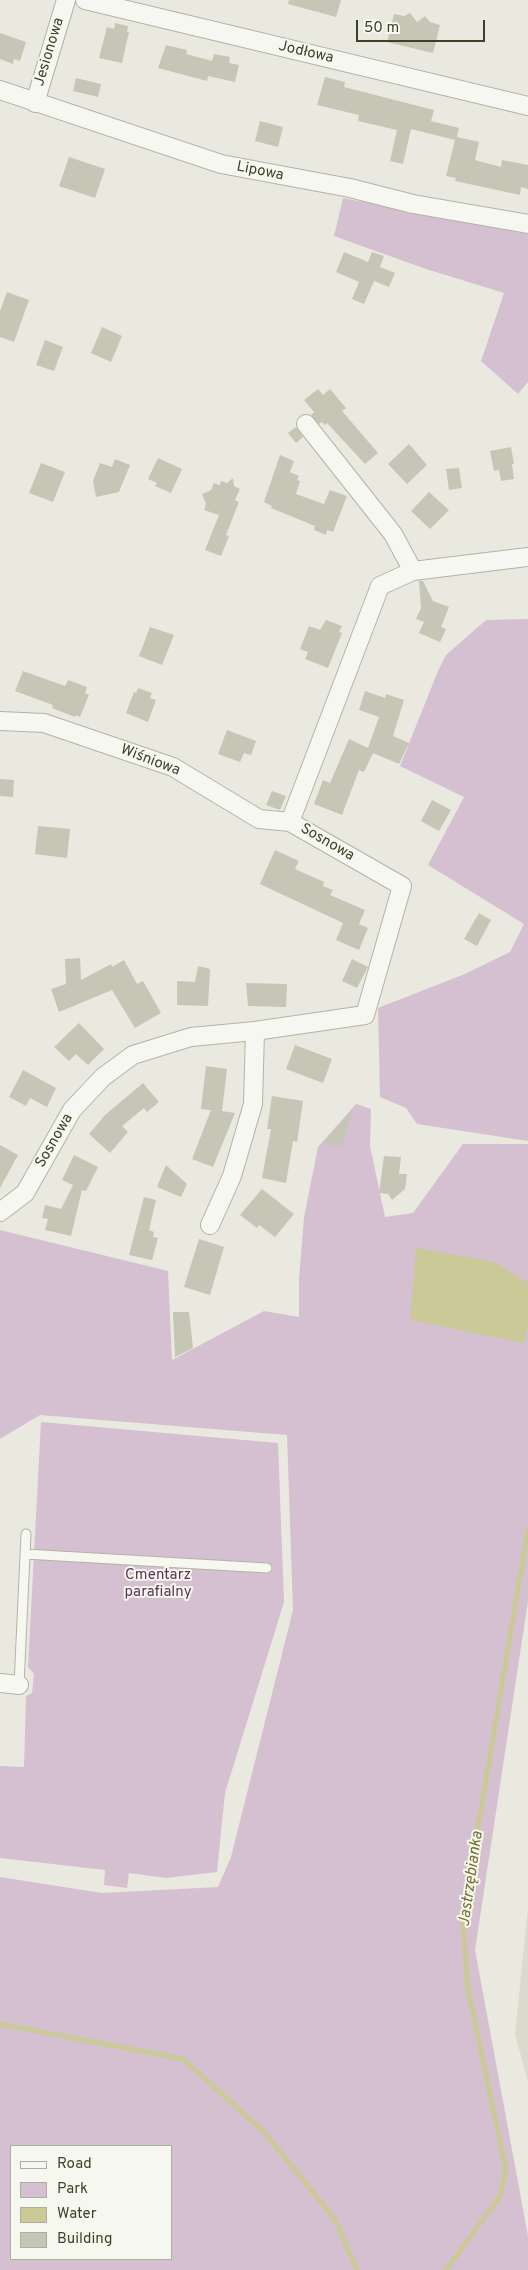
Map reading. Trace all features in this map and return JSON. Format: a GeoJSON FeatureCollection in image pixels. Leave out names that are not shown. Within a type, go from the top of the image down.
{"type":"FeatureCollection","features":[{"type":"Feature","properties":{"kind":"street","name":"Jesionowa"},"geometry":{"type":"LineString","coordinates":[[35,103],[66,0]]}},
{"type":"Feature","properties":{"kind":"street","name":"Jodłowa"},"geometry":{"type":"LineString","coordinates":[[85,0],[528,106]]}},
{"type":"Feature","properties":{"kind":"street","name":"Lipowa"},"geometry":{"type":"LineString","coordinates":[[0,90],[221,164],[350,188],[414,204],[528,224]]}},
{"type":"Feature","properties":{"kind":"street"},"geometry":{"type":"LineString","coordinates":[[306,424],[393,534],[413,571]]}},
{"type":"Feature","properties":{"kind":"street","name":"Sosnowa"},"geometry":{"type":"LineString","coordinates":[[0,1212],[26,1193],[72,1110],[103,1077],[133,1055],[191,1037],[255,1031],[365,1014],[402,886],[290,822],[380,586],[413,571],[528,557]]}},
{"type":"Feature","properties":{"kind":"street","name":"Wiśniowa"},"geometry":{"type":"LineString","coordinates":[[0,721],[44,723],[174,767],[259,819],[290,822]]}},
{"type":"Feature","properties":{"kind":"street"},"geometry":{"type":"LineString","coordinates":[[210,1225],[232,1176],[253,1104],[255,1031]]}},
{"type":"Feature","properties":{"kind":"street"},"geometry":{"type":"LineString","coordinates":[[0,1683],[19,1685]]}},
{"type":"Feature","properties":{"kind":"lane"},"geometry":{"type":"LineString","coordinates":[[19,1685],[26,1534]]}},
{"type":"Feature","properties":{"kind":"lane"},"geometry":{"type":"LineString","coordinates":[[25,1554],[267,1568]]}},
{"type":"Feature","properties":{"kind":"shaded area"},"geometry":{"type":"Polygon","coordinates":[[[528,1907],[528,2082],[515,2034],[528,1907]]]}},
{"type":"Feature","properties":{"kind":"green space"},"geometry":{"type":"Polygon","coordinates":[[[343,198],[528,234],[528,382],[518,394],[481,361],[504,293],[426,269],[334,236],[343,198]]]}},
{"type":"Feature","properties":{"kind":"green space"},"geometry":{"type":"Polygon","coordinates":[[[528,619],[528,1141],[417,1124],[406,1108],[380,1097],[378,1008],[465,974],[510,952],[524,924],[428,865],[464,797],[400,766],[446,655],[486,620],[528,619]]]}},
{"type":"Feature","properties":{"kind":"green space"},"geometry":{"type":"Polygon","coordinates":[[[356,1104],[371,1109],[370,1146],[385,1217],[413,1213],[463,1144],[528,1144],[528,1601],[475,1950],[528,2236],[528,2270],[0,2270],[0,1877],[102,1893],[218,1887],[231,1857],[293,1610],[287,1435],[40,1415],[0,1439],[0,1230],[168,1271],[172,1360],[264,1311],[299,1317],[299,1279],[304,1217],[318,1147],[356,1104]]]}},
{"type":"Feature","properties":{"kind":"green space","name":"Cmentarz parafialny"},"geometry":{"type":"Polygon","coordinates":[[[41,1422],[278,1443],[284,1602],[225,1793],[217,1872],[166,1878],[129,1873],[127,1888],[104,1885],[105,1870],[0,1858],[0,1766],[24,1767],[26,1696],[32,1693],[34,1674],[28,1667],[41,1422]]]}},
{"type":"Feature","properties":{"kind":"water"},"geometry":{"type":"Polygon","coordinates":[[[416,1248],[495,1262],[528,1283],[528,1327],[523,1343],[410,1320],[416,1248]]]}},
{"type":"Feature","properties":{"kind":"building"},"geometry":{"type":"Polygon","coordinates":[[[289,0],[341,0],[336,17],[288,4],[289,0]]]}},
{"type":"Feature","properties":{"kind":"building"},"geometry":{"type":"Polygon","coordinates":[[[410,13],[417,22],[425,16],[430,22],[440,25],[433,53],[387,42],[394,14],[404,16],[410,13]]]}},
{"type":"Feature","properties":{"kind":"building"},"geometry":{"type":"Polygon","coordinates":[[[115,23],[128,26],[127,32],[129,32],[122,63],[99,58],[107,27],[114,29],[115,23]]]}},
{"type":"Feature","properties":{"kind":"building"},"geometry":{"type":"Polygon","coordinates":[[[0,33],[26,42],[20,61],[14,59],[13,64],[0,59],[0,33]]]}},
{"type":"Feature","properties":{"kind":"building"},"geometry":{"type":"Polygon","coordinates":[[[166,45],[187,50],[186,54],[212,61],[214,54],[230,57],[229,63],[239,65],[235,82],[208,76],[207,81],[158,68],[166,45]]]}},
{"type":"Feature","properties":{"kind":"building"},"geometry":{"type":"Polygon","coordinates":[[[325,77],[345,82],[344,87],[434,110],[431,121],[459,128],[457,137],[479,142],[475,160],[501,167],[502,160],[528,165],[528,189],[521,187],[520,195],[455,181],[456,178],[446,176],[455,140],[411,129],[403,164],[390,161],[397,130],[358,121],[359,115],[317,105],[325,77]]]}},
{"type":"Feature","properties":{"kind":"building"},"geometry":{"type":"Polygon","coordinates":[[[76,78],[101,84],[98,97],[73,91],[76,78]]]}},
{"type":"Feature","properties":{"kind":"building"},"geometry":{"type":"Polygon","coordinates":[[[260,121],[283,127],[278,147],[255,141],[260,121]]]}},
{"type":"Feature","properties":{"kind":"building"},"geometry":{"type":"Polygon","coordinates":[[[69,157],[105,169],[95,198],[59,186],[69,157]]]}},
{"type":"Feature","properties":{"kind":"building"},"geometry":{"type":"Polygon","coordinates":[[[344,252],[368,262],[372,252],[384,256],[380,267],[395,273],[389,287],[374,281],[364,304],[352,299],[359,282],[336,272],[344,252]]]}},
{"type":"Feature","properties":{"kind":"building"},"geometry":{"type":"Polygon","coordinates":[[[7,292],[29,300],[14,342],[0,337],[0,311],[7,292]]]}},
{"type":"Feature","properties":{"kind":"building"},"geometry":{"type":"Polygon","coordinates":[[[102,327],[122,336],[111,362],[91,353],[102,327]]]}},
{"type":"Feature","properties":{"kind":"building"},"geometry":{"type":"Polygon","coordinates":[[[45,340],[63,347],[54,371],[36,365],[45,340]]]}},
{"type":"Feature","properties":{"kind":"building"},"geometry":{"type":"Polygon","coordinates":[[[318,389],[323,395],[330,389],[346,408],[342,411],[378,453],[365,464],[327,423],[325,425],[322,422],[319,424],[311,415],[314,412],[304,400],[318,389]]]}},
{"type":"Feature","properties":{"kind":"building"},"geometry":{"type":"Polygon","coordinates":[[[296,427],[303,437],[296,443],[288,433],[296,427]]]}},
{"type":"Feature","properties":{"kind":"building"},"geometry":{"type":"Polygon","coordinates":[[[409,444],[427,465],[407,484],[388,464],[409,444]]]}},
{"type":"Feature","properties":{"kind":"building"},"geometry":{"type":"Polygon","coordinates":[[[511,447],[514,479],[501,481],[499,470],[494,471],[490,451],[511,447]]]}},
{"type":"Feature","properties":{"kind":"building"},"geometry":{"type":"Polygon","coordinates":[[[280,455],[294,461],[290,472],[299,476],[297,480],[300,481],[296,494],[324,504],[330,490],[347,496],[333,532],[327,530],[326,535],[314,530],[315,526],[271,508],[272,506],[264,502],[280,455]]]}},
{"type":"Feature","properties":{"kind":"building"},"geometry":{"type":"Polygon","coordinates":[[[158,458],[182,469],[171,493],[155,486],[157,483],[148,479],[158,458]]]}},
{"type":"Feature","properties":{"kind":"building"},"geometry":{"type":"Polygon","coordinates":[[[115,459],[130,465],[119,492],[96,497],[93,481],[100,463],[112,467],[115,459]]]}},
{"type":"Feature","properties":{"kind":"building"},"geometry":{"type":"Polygon","coordinates":[[[41,463],[65,472],[53,502],[29,493],[41,463]]]}},
{"type":"Feature","properties":{"kind":"building"},"geometry":{"type":"Polygon","coordinates":[[[459,468],[462,488],[449,490],[446,469],[459,468]]]}},
{"type":"Feature","properties":{"kind":"building"},"geometry":{"type":"Polygon","coordinates":[[[233,478],[234,486],[240,489],[235,500],[239,502],[226,535],[229,536],[221,556],[205,550],[219,515],[204,510],[206,504],[202,494],[211,490],[214,483],[220,485],[221,481],[227,483],[233,478]]]}},
{"type":"Feature","properties":{"kind":"building"},"geometry":{"type":"Polygon","coordinates":[[[429,492],[449,510],[430,529],[411,511],[429,492]]]}},
{"type":"Feature","properties":{"kind":"building"},"geometry":{"type":"Polygon","coordinates":[[[419,581],[423,581],[433,601],[449,607],[441,627],[446,629],[440,642],[419,633],[424,622],[416,619],[421,608],[419,581]]]}},
{"type":"Feature","properties":{"kind":"building"},"geometry":{"type":"Polygon","coordinates":[[[326,620],[342,626],[339,632],[342,633],[328,668],[305,659],[308,652],[300,649],[309,626],[320,630],[326,620]]]}},
{"type":"Feature","properties":{"kind":"building"},"geometry":{"type":"Polygon","coordinates":[[[150,627],[174,635],[162,665],[139,656],[150,627]]]}},
{"type":"Feature","properties":{"kind":"building"},"geometry":{"type":"Polygon","coordinates":[[[23,671],[65,686],[68,680],[87,687],[85,693],[89,695],[80,717],[76,715],[75,717],[52,708],[53,705],[15,691],[23,671]]]}},
{"type":"Feature","properties":{"kind":"building"},"geometry":{"type":"Polygon","coordinates":[[[138,688],[152,693],[150,698],[156,700],[148,722],[126,713],[134,692],[136,693],[138,688]]]}},
{"type":"Feature","properties":{"kind":"building"},"geometry":{"type":"Polygon","coordinates":[[[365,691],[385,698],[386,694],[404,700],[393,736],[409,743],[399,764],[373,753],[364,772],[359,770],[342,815],[314,804],[323,780],[330,783],[349,739],[368,748],[379,717],[359,710],[365,691]]]}},
{"type":"Feature","properties":{"kind":"building"},"geometry":{"type":"Polygon","coordinates":[[[227,730],[256,741],[251,755],[244,753],[240,762],[218,754],[227,730]]]}},
{"type":"Feature","properties":{"kind":"building"},"geometry":{"type":"Polygon","coordinates":[[[0,779],[14,780],[13,797],[0,796],[0,779]]]}},
{"type":"Feature","properties":{"kind":"building"},"geometry":{"type":"Polygon","coordinates":[[[272,791],[286,796],[280,810],[266,805],[272,791]]]}},
{"type":"Feature","properties":{"kind":"building"},"geometry":{"type":"Polygon","coordinates":[[[432,800],[451,810],[439,831],[421,821],[432,800]]]}},
{"type":"Feature","properties":{"kind":"building"},"geometry":{"type":"Polygon","coordinates":[[[38,826],[70,829],[67,858],[35,854],[38,826]]]}},
{"type":"Feature","properties":{"kind":"building"},"geometry":{"type":"Polygon","coordinates":[[[275,850],[299,861],[295,869],[324,882],[323,886],[333,890],[330,895],[365,910],[359,924],[368,928],[359,950],[336,940],[343,923],[260,884],[275,850]]]}},
{"type":"Feature","properties":{"kind":"building"},"geometry":{"type":"Polygon","coordinates":[[[479,913],[491,920],[477,946],[464,939],[479,913]]]}},
{"type":"Feature","properties":{"kind":"building"},"geometry":{"type":"Polygon","coordinates":[[[80,958],[81,980],[111,964],[112,967],[124,960],[137,984],[143,981],[161,1013],[135,1028],[112,990],[59,1012],[51,989],[66,984],[65,959],[80,958]]]}},
{"type":"Feature","properties":{"kind":"building"},"geometry":{"type":"Polygon","coordinates":[[[352,959],[368,967],[357,988],[342,981],[352,959]]]}},
{"type":"Feature","properties":{"kind":"building"},"geometry":{"type":"Polygon","coordinates":[[[198,966],[210,969],[208,1006],[177,1005],[177,981],[195,982],[198,966]]]}},
{"type":"Feature","properties":{"kind":"building"},"geometry":{"type":"Polygon","coordinates":[[[246,983],[287,984],[286,1007],[248,1006],[246,983]]]}},
{"type":"Feature","properties":{"kind":"building"},"geometry":{"type":"Polygon","coordinates":[[[79,1023],[104,1049],[88,1065],[76,1054],[69,1061],[54,1047],[79,1023]]]}},
{"type":"Feature","properties":{"kind":"building"},"geometry":{"type":"Polygon","coordinates":[[[295,1045],[332,1059],[323,1083],[286,1069],[295,1045]]]}},
{"type":"Feature","properties":{"kind":"building"},"geometry":{"type":"Polygon","coordinates":[[[206,1066],[227,1069],[222,1111],[235,1113],[213,1167],[192,1159],[211,1110],[201,1109],[206,1066]]]}},
{"type":"Feature","properties":{"kind":"building"},"geometry":{"type":"Polygon","coordinates":[[[23,1070],[56,1088],[47,1107],[30,1098],[26,1106],[9,1097],[23,1070]]]}},
{"type":"Feature","properties":{"kind":"building"},"geometry":{"type":"Polygon","coordinates":[[[143,1083],[159,1102],[147,1112],[144,1108],[122,1126],[128,1132],[110,1153],[89,1134],[105,1115],[143,1083]]]}},
{"type":"Feature","properties":{"kind":"building"},"geometry":{"type":"Polygon","coordinates":[[[272,1096],[303,1101],[297,1142],[293,1141],[286,1183],[262,1178],[271,1129],[267,1129],[272,1096]]]}},
{"type":"Feature","properties":{"kind":"building"},"geometry":{"type":"Polygon","coordinates":[[[352,1111],[342,1147],[323,1143],[352,1111]]]}},
{"type":"Feature","properties":{"kind":"building"},"geometry":{"type":"Polygon","coordinates":[[[0,1145],[18,1155],[0,1188],[0,1145]]]}},
{"type":"Feature","properties":{"kind":"building"},"geometry":{"type":"Polygon","coordinates":[[[74,1155],[98,1167],[86,1191],[82,1190],[71,1236],[45,1230],[48,1219],[42,1218],[45,1205],[61,1209],[73,1185],[62,1180],[74,1155]]]}},
{"type":"Feature","properties":{"kind":"building"},"geometry":{"type":"Polygon","coordinates":[[[384,1156],[401,1157],[399,1174],[407,1174],[405,1189],[392,1200],[388,1194],[379,1193],[384,1156]]]}},
{"type":"Feature","properties":{"kind":"building"},"geometry":{"type":"Polygon","coordinates":[[[166,1165],[187,1184],[181,1197],[157,1187],[166,1165]]]}},
{"type":"Feature","properties":{"kind":"building"},"geometry":{"type":"Polygon","coordinates":[[[262,1189],[294,1214],[275,1237],[259,1225],[257,1228],[240,1215],[262,1189]]]}},
{"type":"Feature","properties":{"kind":"building"},"geometry":{"type":"Polygon","coordinates":[[[144,1197],[156,1200],[149,1230],[154,1232],[153,1237],[158,1238],[152,1260],[129,1255],[144,1197]]]}},
{"type":"Feature","properties":{"kind":"building"},"geometry":{"type":"Polygon","coordinates":[[[199,1239],[224,1247],[210,1295],[184,1287],[199,1239]]]}},
{"type":"Feature","properties":{"kind":"building"},"geometry":{"type":"Polygon","coordinates":[[[173,1312],[189,1312],[193,1348],[175,1357],[173,1312]]]}},
{"type":"Feature","properties":{"kind":"waterway","name":"Jastrzębianka"},"geometry":{"type":"LineString","coordinates":[[446,2270],[500,2196],[506,2170],[467,1984],[463,1917],[528,1529]]}},
{"type":"Feature","properties":{"kind":"waterway"},"geometry":{"type":"LineString","coordinates":[[0,2024],[183,2059],[264,2132],[334,2218],[357,2270]]}}]}
